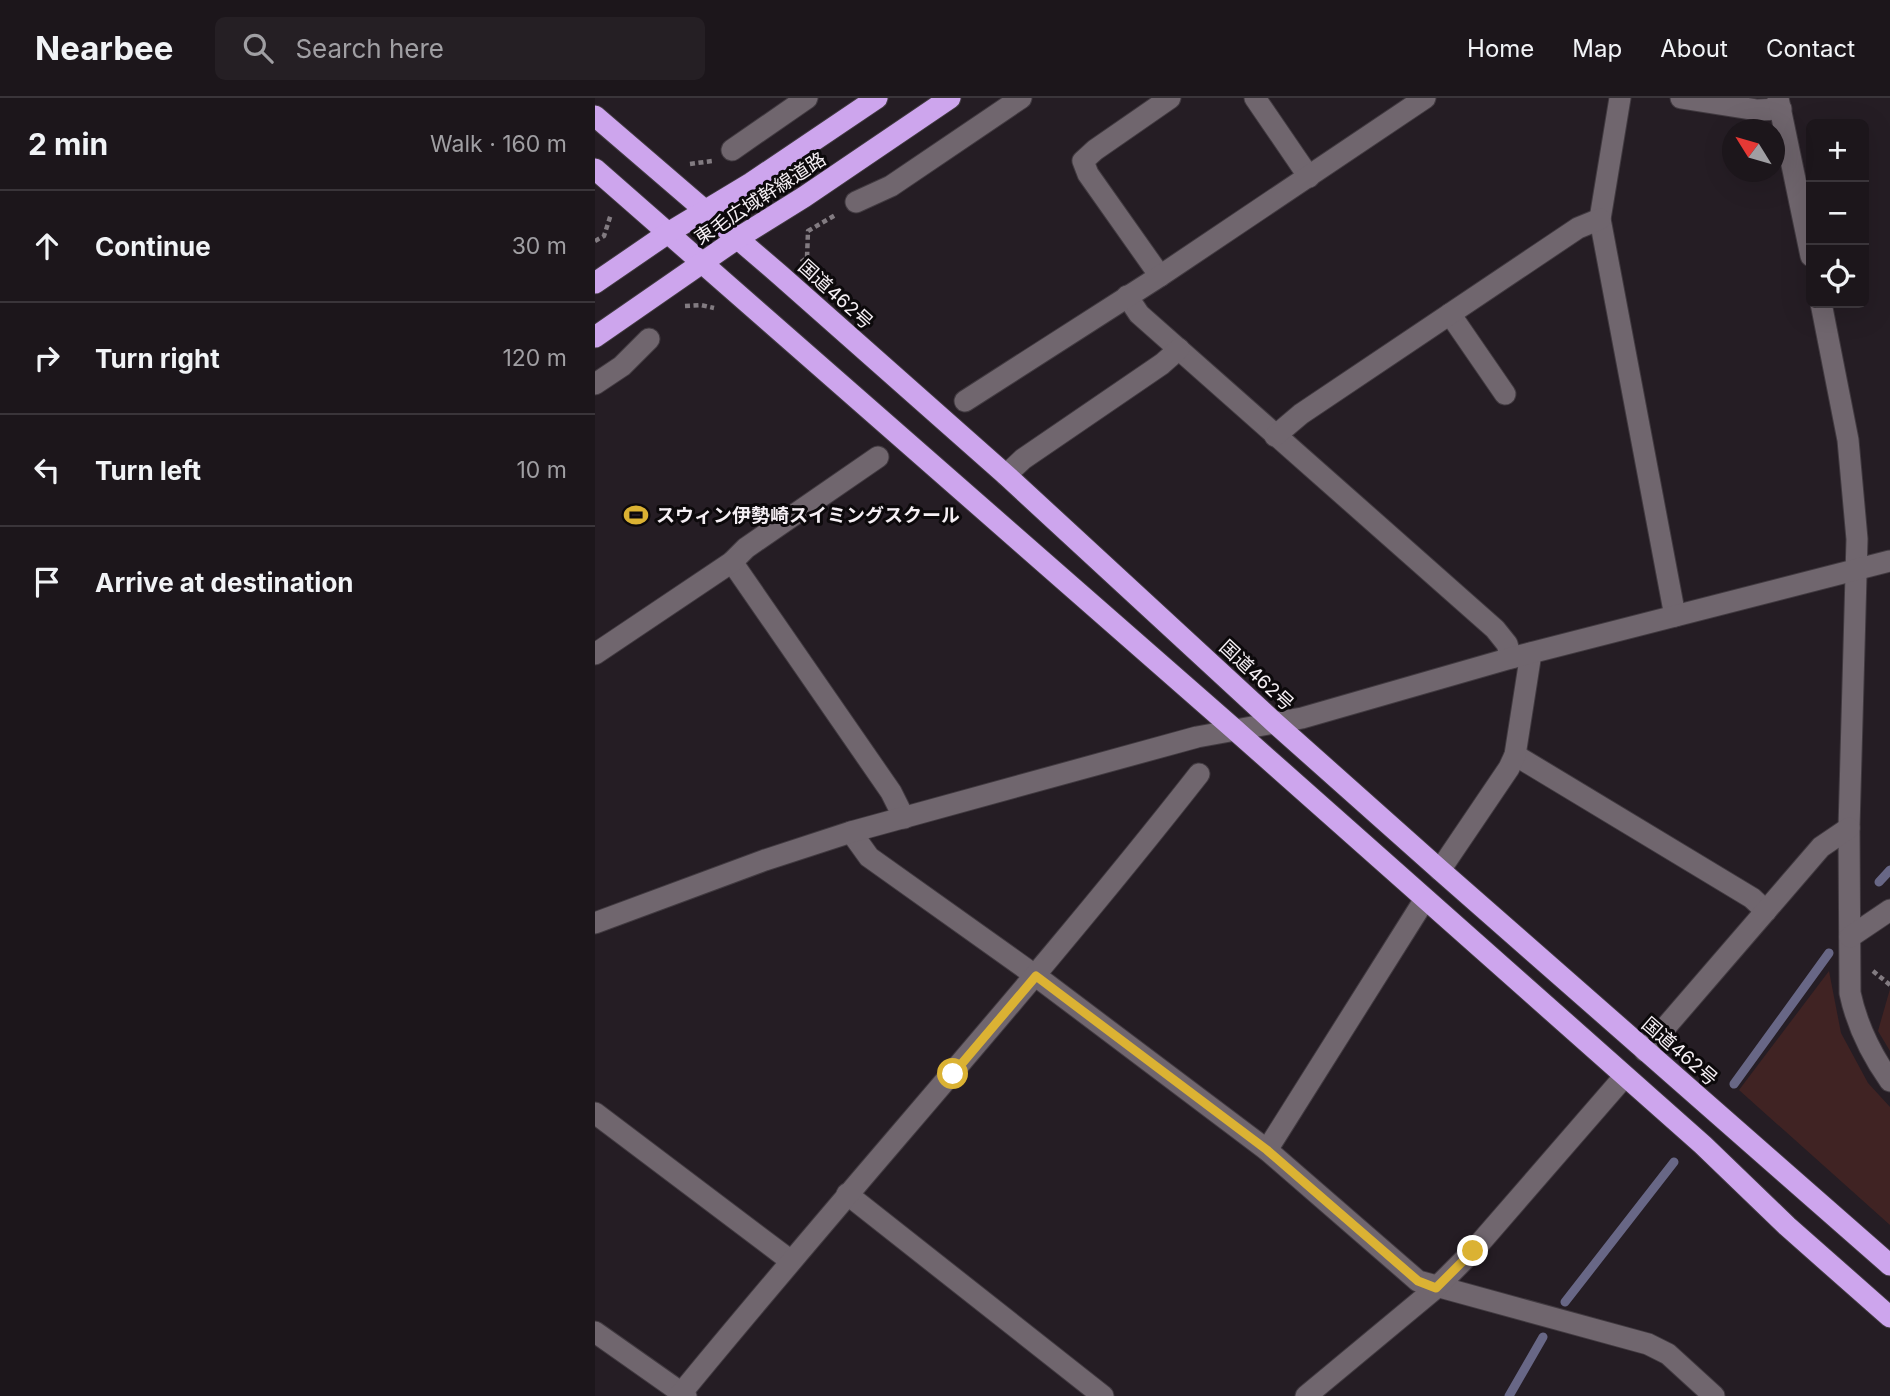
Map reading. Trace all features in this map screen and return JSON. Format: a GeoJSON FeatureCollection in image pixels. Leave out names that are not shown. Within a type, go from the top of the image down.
{"type":"FeatureCollection","features":[{"type":"Feature","properties":{"kind":"highway","name":"東毛広域幹線道路"},"geometry":{"type":"LineString","coordinates":[[595,283],[667,233],[705,212],[877,98]]}},
{"type":"Feature","properties":{"kind":"highway","name":"東毛広域幹線道路"},"geometry":{"type":"LineString","coordinates":[[595,337],[950,98]]}},
{"type":"Feature","properties":{"kind":"highway","name":"国道462号"},"geometry":{"type":"LineString","coordinates":[[595,116],[1006,475],[1276,724],[1890,1265]]}},
{"type":"Feature","properties":{"kind":"highway"},"geometry":{"type":"LineString","coordinates":[[595,169],[1234,729],[1703,1145],[1787,1226],[1890,1317]]}},
{"type":"Feature","properties":{"kind":"street"},"geometry":{"type":"LineString","coordinates":[[731,150],[807,98]]}},
{"type":"Feature","properties":{"kind":"street"},"geometry":{"type":"LineString","coordinates":[[856,202],[891,186],[1021,98]]}},
{"type":"Feature","properties":{"kind":"street"},"geometry":{"type":"LineString","coordinates":[[1160,276],[1088,174],[1083,161],[1170,98]]}},
{"type":"Feature","properties":{"kind":"street"},"geometry":{"type":"LineString","coordinates":[[1255,98],[1308,177]]}},
{"type":"Feature","properties":{"kind":"street"},"geometry":{"type":"LineString","coordinates":[[965,401],[1160,276],[1425,98]]}},
{"type":"Feature","properties":{"kind":"street"},"geometry":{"type":"LineString","coordinates":[[1620,98],[1600,219],[1675,616]]}},
{"type":"Feature","properties":{"kind":"street"},"geometry":{"type":"LineString","coordinates":[[1681,98],[1757,110],[1780,104],[1809,245]]}},
{"type":"Feature","properties":{"kind":"street"},"geometry":{"type":"LineString","coordinates":[[1275,436],[1287,424],[1578,228],[1600,219]]}},
{"type":"Feature","properties":{"kind":"street"},"geometry":{"type":"LineString","coordinates":[[1127,296],[1139,314],[1495,629],[1521,656]]}},
{"type":"Feature","properties":{"kind":"street"},"geometry":{"type":"LineString","coordinates":[[1822,308],[1848,440],[1858,568],[1849,828],[1850,993],[1854,1013],[1877,1062],[1890,1081]]}},
{"type":"Feature","properties":{"kind":"street"},"geometry":{"type":"LineString","coordinates":[[1450,314],[1505,394]]}},
{"type":"Feature","properties":{"kind":"street"},"geometry":{"type":"LineString","coordinates":[[595,384],[622,366],[649,339]]}},
{"type":"Feature","properties":{"kind":"street"},"geometry":{"type":"LineString","coordinates":[[1006,475],[1023,459],[1179,349]]}},
{"type":"Feature","properties":{"kind":"street"},"geometry":{"type":"LineString","coordinates":[[595,654],[732,562],[745,548],[878,457]]}},
{"type":"Feature","properties":{"kind":"street"},"geometry":{"type":"LineString","coordinates":[[595,923],[765,860],[851,832],[1197,737],[1276,724],[1521,656],[1890,561]]}},
{"type":"Feature","properties":{"kind":"street"},"geometry":{"type":"LineString","coordinates":[[732,562],[891,792],[904,818]]}},
{"type":"Feature","properties":{"kind":"street"},"geometry":{"type":"LineString","coordinates":[[1440,870],[1515,755],[1521,656]]}},
{"type":"Feature","properties":{"kind":"street"},"geometry":{"type":"LineString","coordinates":[[1515,755],[1752,898],[1766,911]]}},
{"type":"Feature","properties":{"kind":"street"},"geometry":{"type":"LineString","coordinates":[[595,1332],[682,1395],[791,1261],[1036,976],[1199,774]]}},
{"type":"Feature","properties":{"kind":"street"},"geometry":{"type":"LineString","coordinates":[[1645,1051],[1821,847],[1849,828]]}},
{"type":"Feature","properties":{"kind":"street"},"geometry":{"type":"LineString","coordinates":[[851,832],[869,857],[1036,976],[1267,1150],[1418,1281],[1648,1344],[1668,1354],[1714,1396]]}},
{"type":"Feature","properties":{"kind":"street"},"geometry":{"type":"LineString","coordinates":[[1267,1150],[1425,899]]}},
{"type":"Feature","properties":{"kind":"street"},"geometry":{"type":"LineString","coordinates":[[1850,937],[1890,910]]}},
{"type":"Feature","properties":{"kind":"street"},"geometry":{"type":"LineString","coordinates":[[1317,1393],[1436,1288],[1473,1251],[1624,1077]]}},
{"type":"Feature","properties":{"kind":"street"},"geometry":{"type":"LineString","coordinates":[[595,1113],[791,1261]]}},
{"type":"Feature","properties":{"kind":"street"},"geometry":{"type":"LineString","coordinates":[[848,1194],[1103,1396]]}},
{"type":"Feature","properties":{"kind":"path"},"geometry":{"type":"LineString","coordinates":[[808,231],[856,202]]}},
{"type":"Feature","properties":{"kind":"path"},"geometry":{"type":"LineString","coordinates":[[1873,970],[1890,985]]}},
{"type":"Feature","properties":{"kind":"shaded area"},"geometry":{"type":"Polygon","coordinates":[[[1829,971],[1841,1033],[1868,1083],[1890,1107],[1890,1225],[1739,1090],[1829,971]]]}},
{"type":"Feature","properties":{"kind":"shaded area"},"geometry":{"type":"Polygon","coordinates":[[[1890,989],[1890,1051],[1878,1031],[1890,989]]]}},
{"type":"Feature","properties":{"kind":"waterway"},"geometry":{"type":"LineString","coordinates":[[1879,882],[1890,870]]}},
{"type":"Feature","properties":{"kind":"waterway"},"geometry":{"type":"LineString","coordinates":[[1734,1084],[1829,953]]}},
{"type":"Feature","properties":{"kind":"waterway"},"geometry":{"type":"LineString","coordinates":[[1565,1302],[1674,1162]]}},
{"type":"Feature","properties":{"kind":"waterway"},"geometry":{"type":"LineString","coordinates":[[1509,1396],[1543,1337]]}},
{"type":"Feature","properties":{"kind":"place","name":"スウィン伊勢崎スイミングスクール"},"geometry":{"type":"Point","coordinates":[636,515]}},
{"type":"Feature","properties":{"kind":"route"},"geometry":{"type":"LineString","coordinates":[[953,1074],[1036,976],[1267,1150],[1418,1281],[1436,1288],[1473,1251]]}}]}
